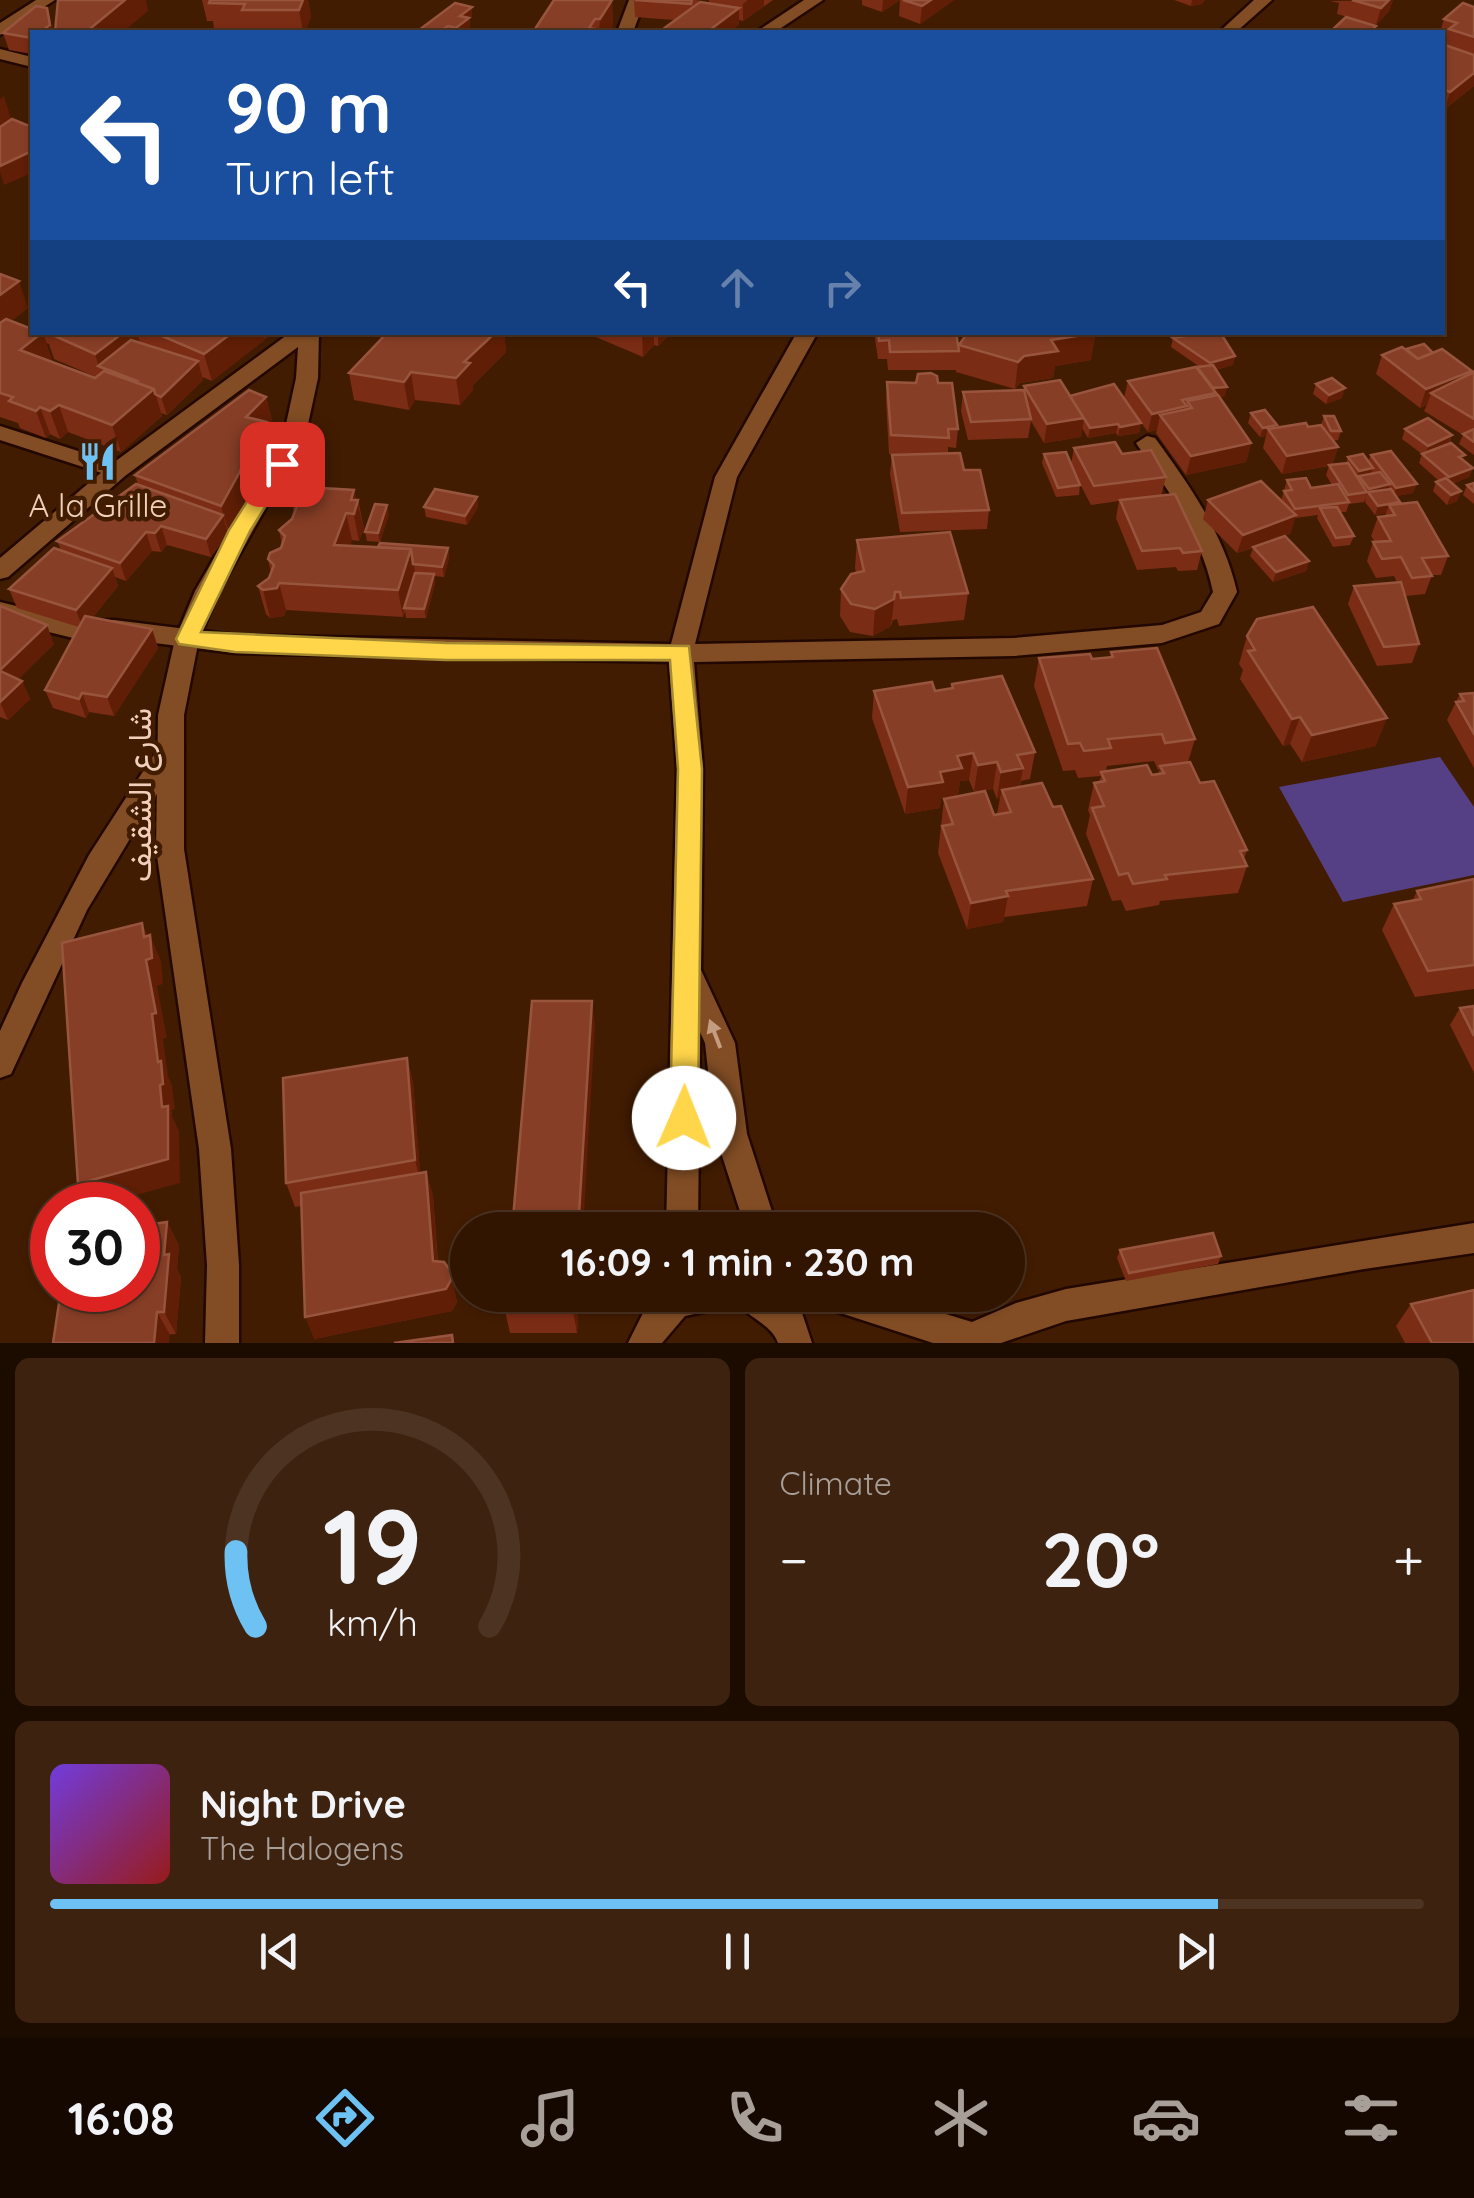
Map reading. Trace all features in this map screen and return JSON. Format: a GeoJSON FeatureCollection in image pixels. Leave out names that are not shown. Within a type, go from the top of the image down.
{"type":"FeatureCollection","features":[{"type":"Feature","properties":{"kind":"street"},"geometry":{"type":"LineString","coordinates":[[0,30],[47,0]]}},
{"type":"Feature","properties":{"kind":"street"},"geometry":{"type":"LineString","coordinates":[[626,30],[637,0]]}},
{"type":"Feature","properties":{"kind":"street"},"geometry":{"type":"LineString","coordinates":[[767,30],[815,0]]}},
{"type":"Feature","properties":{"kind":"street"},"geometry":{"type":"LineString","coordinates":[[1230,30],[1264,0]]}},
{"type":"Feature","properties":{"kind":"street"},"geometry":{"type":"LineString","coordinates":[[0,54],[30,62]]}},
{"type":"Feature","properties":{"kind":"street"},"geometry":{"type":"LineString","coordinates":[[0,571],[117,471],[303,335]]}},
{"type":"Feature","properties":{"kind":"street","name":"شارع الشقيف"},"geometry":{"type":"LineString","coordinates":[[222,1343],[223,1265],[215,1149],[170,849],[171,715],[187,639],[232,546],[294,438],[307,378],[307,335]]}},
{"type":"Feature","properties":{"kind":"street"},"geometry":{"type":"LineString","coordinates":[[682,1212],[690,769],[681,652],[726,477],[806,335]]}},
{"type":"Feature","properties":{"kind":"street"},"geometry":{"type":"LineString","coordinates":[[0,432],[117,471]]}},
{"type":"Feature","properties":{"kind":"street"},"geometry":{"type":"LineString","coordinates":[[0,611],[36,623],[77,630],[114,629],[235,644],[446,652],[798,654],[1014,647],[1162,634],[1210,618],[1225,592],[1223,579],[1175,482],[1147,443]]}},
{"type":"Feature","properties":{"kind":"street"},"geometry":{"type":"LineString","coordinates":[[0,1065],[36,980],[146,784],[171,749]]}},
{"type":"Feature","properties":{"kind":"street"},"geometry":{"type":"LineString","coordinates":[[686,968],[720,1043],[731,1134],[756,1212]]}},
{"type":"Feature","properties":{"kind":"street"},"geometry":{"type":"LineString","coordinates":[[882,1312],[968,1341],[1016,1319],[1066,1305],[1474,1238]]}},
{"type":"Feature","properties":{"kind":"street"},"geometry":{"type":"LineString","coordinates":[[645,1343],[655,1319],[663,1312]]}},
{"type":"Feature","properties":{"kind":"street"},"geometry":{"type":"LineString","coordinates":[[780,1312],[790,1324],[795,1343]]}},
{"type":"Feature","properties":{"kind":"shaded area"},"geometry":{"type":"Polygon","coordinates":[[[1440,757],[1474,807],[1474,875],[1343,902],[1279,787],[1440,757]]]}},
{"type":"Feature","properties":{"kind":"building"},"geometry":{"type":"Polygon","coordinates":[[[58,0],[125,0],[88,30],[55,30],[58,0]]]}},
{"type":"Feature","properties":{"kind":"building"},"geometry":{"type":"Polygon","coordinates":[[[303,0],[299,10],[242,10],[245,4],[209,3],[303,0]]]}},
{"type":"Feature","properties":{"kind":"building"},"geometry":{"type":"Polygon","coordinates":[[[554,0],[612,0],[589,28],[601,30],[534,30],[554,0]]]}},
{"type":"Feature","properties":{"kind":"building"},"geometry":{"type":"Polygon","coordinates":[[[635,0],[692,0],[691,4],[635,0]]]}},
{"type":"Feature","properties":{"kind":"building"},"geometry":{"type":"Polygon","coordinates":[[[903,0],[931,0],[922,6],[903,0]]]}},
{"type":"Feature","properties":{"kind":"building"},"geometry":{"type":"Polygon","coordinates":[[[1352,0],[1389,0],[1381,8],[1352,0]]]}},
{"type":"Feature","properties":{"kind":"building"},"geometry":{"type":"Polygon","coordinates":[[[700,2],[739,8],[710,30],[662,30],[700,2]]]}},
{"type":"Feature","properties":{"kind":"building"},"geometry":{"type":"Polygon","coordinates":[[[455,3],[472,7],[460,16],[469,18],[456,28],[419,30],[455,3]]]}},
{"type":"Feature","properties":{"kind":"building"},"geometry":{"type":"Polygon","coordinates":[[[1463,3],[1474,7],[1474,37],[1449,29],[1457,23],[1444,19],[1463,3]]]}},
{"type":"Feature","properties":{"kind":"building"},"geometry":{"type":"Polygon","coordinates":[[[36,6],[47,8],[50,25],[43,30],[30,30],[30,38],[3,33],[36,6]]]}},
{"type":"Feature","properties":{"kind":"building"},"geometry":{"type":"Polygon","coordinates":[[[1346,17],[1376,26],[1372,30],[1332,30],[1346,17]]]}},
{"type":"Feature","properties":{"kind":"building"},"geometry":{"type":"Polygon","coordinates":[[[1445,45],[1474,55],[1474,73],[1450,92],[1445,90],[1445,45]]]}},
{"type":"Feature","properties":{"kind":"building"},"geometry":{"type":"Polygon","coordinates":[[[12,119],[30,126],[30,152],[0,166],[0,127],[12,119]]]}},
{"type":"Feature","properties":{"kind":"building"},"geometry":{"type":"Polygon","coordinates":[[[0,274],[19,281],[0,295],[0,274]]]}},
{"type":"Feature","properties":{"kind":"building"},"geometry":{"type":"Polygon","coordinates":[[[6,319],[30,328],[30,335],[39,335],[20,350],[95,378],[104,371],[154,389],[112,425],[59,405],[50,411],[40,407],[36,411],[9,401],[13,397],[0,393],[0,323],[6,319]]]}},
{"type":"Feature","properties":{"kind":"building"},"geometry":{"type":"Polygon","coordinates":[[[53,335],[120,335],[95,354],[53,335]]]}},
{"type":"Feature","properties":{"kind":"building"},"geometry":{"type":"Polygon","coordinates":[[[160,335],[229,335],[204,354],[160,335]]]}},
{"type":"Feature","properties":{"kind":"building"},"geometry":{"type":"Polygon","coordinates":[[[385,335],[493,335],[464,362],[470,363],[456,378],[411,372],[404,382],[349,373],[385,335]]]}},
{"type":"Feature","properties":{"kind":"building"},"geometry":{"type":"Polygon","coordinates":[[[878,335],[956,335],[959,351],[890,352],[889,340],[879,341],[878,335]]]}},
{"type":"Feature","properties":{"kind":"building"},"geometry":{"type":"Polygon","coordinates":[[[966,335],[1083,335],[1051,340],[1058,351],[1024,356],[1018,362],[959,345],[966,335]]]}},
{"type":"Feature","properties":{"kind":"building"},"geometry":{"type":"Polygon","coordinates":[[[1222,335],[1235,356],[1210,363],[1173,338],[1222,335]]]}},
{"type":"Feature","properties":{"kind":"building"},"geometry":{"type":"Polygon","coordinates":[[[131,340],[198,361],[161,397],[154,389],[98,366],[131,340]]]}},
{"type":"Feature","properties":{"kind":"building"},"geometry":{"type":"Polygon","coordinates":[[[1424,344],[1433,353],[1418,359],[1406,349],[1424,344]]]}},
{"type":"Feature","properties":{"kind":"building"},"geometry":{"type":"Polygon","coordinates":[[[1402,347],[1418,359],[1442,349],[1472,371],[1426,389],[1382,355],[1402,347]]]}},
{"type":"Feature","properties":{"kind":"building"},"geometry":{"type":"Polygon","coordinates":[[[1213,365],[1227,387],[1213,388],[1197,367],[1213,365]]]}},
{"type":"Feature","properties":{"kind":"building"},"geometry":{"type":"Polygon","coordinates":[[[1196,367],[1216,393],[1182,400],[1187,406],[1152,414],[1128,381],[1196,367]]]}},
{"type":"Feature","properties":{"kind":"building"},"geometry":{"type":"Polygon","coordinates":[[[1474,372],[1474,419],[1431,393],[1474,372]]]}},
{"type":"Feature","properties":{"kind":"building"},"geometry":{"type":"Polygon","coordinates":[[[918,374],[937,376],[938,383],[952,383],[958,429],[948,429],[949,438],[891,435],[887,382],[916,383],[918,374]]]}},
{"type":"Feature","properties":{"kind":"building"},"geometry":{"type":"Polygon","coordinates":[[[1332,378],[1345,388],[1329,395],[1316,384],[1332,378]]]}},
{"type":"Feature","properties":{"kind":"building"},"geometry":{"type":"Polygon","coordinates":[[[1060,380],[1084,418],[1047,424],[1024,386],[1060,380]]]}},
{"type":"Feature","properties":{"kind":"building"},"geometry":{"type":"Polygon","coordinates":[[[1114,384],[1141,423],[1090,428],[1070,396],[1114,384]]]}},
{"type":"Feature","properties":{"kind":"building"},"geometry":{"type":"Polygon","coordinates":[[[249,390],[266,397],[246,417],[267,422],[221,506],[135,475],[249,390]]]}},
{"type":"Feature","properties":{"kind":"building"},"geometry":{"type":"Polygon","coordinates":[[[1024,390],[1031,419],[971,422],[963,392],[1024,390]]]}},
{"type":"Feature","properties":{"kind":"building"},"geometry":{"type":"Polygon","coordinates":[[[1218,395],[1251,443],[1191,456],[1160,415],[1192,408],[1187,401],[1218,395]]]}},
{"type":"Feature","properties":{"kind":"building"},"geometry":{"type":"Polygon","coordinates":[[[1265,410],[1277,425],[1263,428],[1251,413],[1265,410]]]}},
{"type":"Feature","properties":{"kind":"building"},"geometry":{"type":"Polygon","coordinates":[[[1324,416],[1334,416],[1341,431],[1331,431],[1324,416]]]}},
{"type":"Feature","properties":{"kind":"building"},"geometry":{"type":"Polygon","coordinates":[[[1428,418],[1452,435],[1428,446],[1405,429],[1428,418]]]}},
{"type":"Feature","properties":{"kind":"building"},"geometry":{"type":"Polygon","coordinates":[[[1306,423],[1308,427],[1321,425],[1338,447],[1287,456],[1268,429],[1306,423]]]}},
{"type":"Feature","properties":{"kind":"building"},"geometry":{"type":"Polygon","coordinates":[[[1474,429],[1474,442],[1463,434],[1474,429]]]}},
{"type":"Feature","properties":{"kind":"building"},"geometry":{"type":"Polygon","coordinates":[[[1115,442],[1122,454],[1151,450],[1166,477],[1094,486],[1074,448],[1115,442]]]}},
{"type":"Feature","properties":{"kind":"building"},"geometry":{"type":"Polygon","coordinates":[[[1451,443],[1465,455],[1459,457],[1473,468],[1449,477],[1422,454],[1451,443]]]}},
{"type":"Feature","properties":{"kind":"building"},"geometry":{"type":"Polygon","coordinates":[[[1391,451],[1417,484],[1396,488],[1371,455],[1391,451]]]}},
{"type":"Feature","properties":{"kind":"building"},"geometry":{"type":"Polygon","coordinates":[[[1066,452],[1080,485],[1058,488],[1044,454],[1066,452]]]}},
{"type":"Feature","properties":{"kind":"building"},"geometry":{"type":"Polygon","coordinates":[[[960,453],[964,470],[980,470],[989,510],[902,513],[892,455],[960,453]]]}},
{"type":"Feature","properties":{"kind":"building"},"geometry":{"type":"Polygon","coordinates":[[[1363,454],[1373,468],[1359,471],[1348,457],[1363,454]]]}},
{"type":"Feature","properties":{"kind":"building"},"geometry":{"type":"Polygon","coordinates":[[[1348,463],[1367,492],[1348,495],[1329,465],[1348,463]]]}},
{"type":"Feature","properties":{"kind":"building"},"geometry":{"type":"Polygon","coordinates":[[[1380,472],[1390,484],[1369,489],[1359,476],[1380,472]]]}},
{"type":"Feature","properties":{"kind":"building"},"geometry":{"type":"Polygon","coordinates":[[[1306,478],[1311,488],[1338,484],[1349,502],[1295,509],[1284,491],[1292,490],[1287,480],[1306,478]]]}},
{"type":"Feature","properties":{"kind":"building"},"geometry":{"type":"Polygon","coordinates":[[[1446,478],[1461,491],[1451,495],[1436,482],[1446,478]]]}},
{"type":"Feature","properties":{"kind":"building"},"geometry":{"type":"Polygon","coordinates":[[[1261,481],[1296,515],[1243,535],[1208,500],[1261,481]]]}},
{"type":"Feature","properties":{"kind":"building"},"geometry":{"type":"Polygon","coordinates":[[[136,484],[223,515],[206,539],[161,526],[155,533],[146,532],[120,563],[57,541],[136,484]]]}},
{"type":"Feature","properties":{"kind":"building"},"geometry":{"type":"Polygon","coordinates":[[[304,487],[354,490],[351,500],[358,500],[354,514],[346,513],[334,545],[411,549],[398,590],[279,583],[277,588],[263,590],[258,586],[269,578],[274,565],[268,559],[270,553],[281,548],[285,536],[279,530],[292,519],[297,506],[291,500],[301,496],[304,487]]]}},
{"type":"Feature","properties":{"kind":"building"},"geometry":{"type":"Polygon","coordinates":[[[435,489],[477,497],[465,516],[424,507],[435,489]]]}},
{"type":"Feature","properties":{"kind":"building"},"geometry":{"type":"Polygon","coordinates":[[[1391,489],[1400,502],[1378,506],[1368,492],[1391,489]]]}},
{"type":"Feature","properties":{"kind":"building"},"geometry":{"type":"Polygon","coordinates":[[[1175,494],[1202,551],[1142,551],[1120,500],[1175,494]]]}},
{"type":"Feature","properties":{"kind":"building"},"geometry":{"type":"Polygon","coordinates":[[[1417,502],[1448,556],[1422,558],[1432,576],[1412,578],[1401,557],[1382,559],[1373,542],[1391,541],[1378,517],[1395,515],[1389,505],[1417,502]]]}},
{"type":"Feature","properties":{"kind":"building"},"geometry":{"type":"Polygon","coordinates":[[[375,504],[387,505],[378,533],[365,532],[375,504]]]}},
{"type":"Feature","properties":{"kind":"building"},"geometry":{"type":"Polygon","coordinates":[[[1337,507],[1354,536],[1336,538],[1320,508],[1337,507]]]}},
{"type":"Feature","properties":{"kind":"building"},"geometry":{"type":"Polygon","coordinates":[[[950,532],[968,593],[901,598],[900,592],[895,592],[894,599],[875,609],[851,604],[841,589],[851,574],[864,571],[857,540],[950,532]]]}},
{"type":"Feature","properties":{"kind":"building"},"geometry":{"type":"Polygon","coordinates":[[[1285,536],[1309,561],[1276,572],[1253,547],[1285,536]]]}},
{"type":"Feature","properties":{"kind":"building"},"geometry":{"type":"Polygon","coordinates":[[[380,543],[448,548],[442,567],[413,564],[411,549],[378,547],[380,543]]]}},
{"type":"Feature","properties":{"kind":"building"},"geometry":{"type":"Polygon","coordinates":[[[54,548],[112,568],[76,610],[9,589],[54,548]]]}},
{"type":"Feature","properties":{"kind":"building"},"geometry":{"type":"Polygon","coordinates":[[[415,573],[434,574],[424,609],[404,608],[415,573]]]}},
{"type":"Feature","properties":{"kind":"building"},"geometry":{"type":"Polygon","coordinates":[[[1401,582],[1419,644],[1384,647],[1354,586],[1401,582]]]}},
{"type":"Feature","properties":{"kind":"building"},"geometry":{"type":"Polygon","coordinates":[[[0,606],[47,625],[0,670],[0,606]]]}},
{"type":"Feature","properties":{"kind":"building"},"geometry":{"type":"Polygon","coordinates":[[[1313,607],[1387,718],[1312,735],[1300,717],[1292,719],[1248,651],[1255,650],[1247,636],[1257,619],[1313,607]]]}},
{"type":"Feature","properties":{"kind":"building"},"geometry":{"type":"Polygon","coordinates":[[[85,616],[152,629],[107,697],[82,693],[79,699],[45,690],[85,616]]]}},
{"type":"Feature","properties":{"kind":"building"},"geometry":{"type":"Polygon","coordinates":[[[1157,648],[1195,739],[1165,743],[1162,734],[1108,739],[1111,748],[1084,751],[1080,743],[1068,744],[1039,658],[1090,654],[1092,659],[1113,657],[1111,652],[1157,648]]]}},
{"type":"Feature","properties":{"kind":"building"},"geometry":{"type":"Polygon","coordinates":[[[0,671],[22,681],[0,702],[0,671]]]}},
{"type":"Feature","properties":{"kind":"building"},"geometry":{"type":"Polygon","coordinates":[[[1002,676],[1035,752],[1017,755],[1023,768],[1001,772],[997,762],[978,765],[973,753],[957,756],[962,768],[940,772],[943,782],[908,787],[874,691],[932,682],[935,691],[953,688],[952,684],[1002,676]]]}},
{"type":"Feature","properties":{"kind":"building"},"geometry":{"type":"Polygon","coordinates":[[[1474,693],[1474,734],[1456,702],[1464,701],[1460,694],[1474,693]]]}},
{"type":"Feature","properties":{"kind":"building"},"geometry":{"type":"Polygon","coordinates":[[[1190,762],[1200,783],[1214,781],[1247,850],[1240,851],[1247,866],[1165,875],[1167,879],[1133,884],[1128,873],[1119,875],[1092,808],[1104,806],[1094,783],[1105,781],[1101,772],[1147,765],[1152,775],[1164,773],[1160,766],[1190,762]]]}},
{"type":"Feature","properties":{"kind":"building"},"geometry":{"type":"Polygon","coordinates":[[[1042,783],[1053,807],[1061,806],[1093,879],[1006,891],[1008,896],[971,903],[942,826],[953,824],[944,799],[985,791],[994,815],[1011,812],[1002,790],[1042,783]]]}},
{"type":"Feature","properties":{"kind":"building"},"geometry":{"type":"Polygon","coordinates":[[[1474,879],[1474,965],[1428,971],[1394,904],[1421,899],[1417,891],[1474,879]]]}},
{"type":"Feature","properties":{"kind":"building"},"geometry":{"type":"Polygon","coordinates":[[[142,923],[144,937],[150,935],[152,958],[146,960],[156,1013],[152,1014],[158,1062],[161,1061],[162,1107],[168,1106],[168,1159],[78,1182],[62,943],[142,923]]]}},
{"type":"Feature","properties":{"kind":"building"},"geometry":{"type":"Polygon","coordinates":[[[532,1001],[592,1001],[579,1212],[514,1212],[532,1001]]]}},
{"type":"Feature","properties":{"kind":"building"},"geometry":{"type":"Polygon","coordinates":[[[1474,1006],[1474,1036],[1460,1008],[1474,1006]]]}},
{"type":"Feature","properties":{"kind":"building"},"geometry":{"type":"Polygon","coordinates":[[[407,1058],[415,1160],[286,1183],[283,1078],[407,1058]]]}},
{"type":"Feature","properties":{"kind":"building"},"geometry":{"type":"Polygon","coordinates":[[[426,1172],[433,1261],[444,1262],[450,1270],[446,1289],[305,1317],[301,1193],[426,1172]]]}},
{"type":"Feature","properties":{"kind":"building"},"geometry":{"type":"Polygon","coordinates":[[[167,1222],[164,1255],[169,1254],[164,1312],[160,1312],[160,1223],[167,1222]]]}},
{"type":"Feature","properties":{"kind":"building"},"geometry":{"type":"Polygon","coordinates":[[[1213,1233],[1221,1256],[1129,1273],[1120,1250],[1213,1233]]]}},
{"type":"Feature","properties":{"kind":"building"},"geometry":{"type":"Polygon","coordinates":[[[1474,1290],[1474,1343],[1432,1343],[1411,1304],[1474,1290]]]}},
{"type":"Feature","properties":{"kind":"building"},"geometry":{"type":"Polygon","coordinates":[[[58,1312],[157,1312],[154,1343],[53,1343],[58,1312]]]}},
{"type":"Feature","properties":{"kind":"building"},"geometry":{"type":"Polygon","coordinates":[[[452,1335],[453,1343],[394,1343],[452,1335]]]}},
{"type":"Feature","properties":{"kind":"place","name":"A la Grille"},"geometry":{"type":"Point","coordinates":[98,461]}},
{"type":"Feature","properties":{"kind":"route"},"geometry":{"type":"LineString","coordinates":[[282,464],[240,530],[187,639],[446,652],[681,652],[690,769],[684,1118]]}}]}
